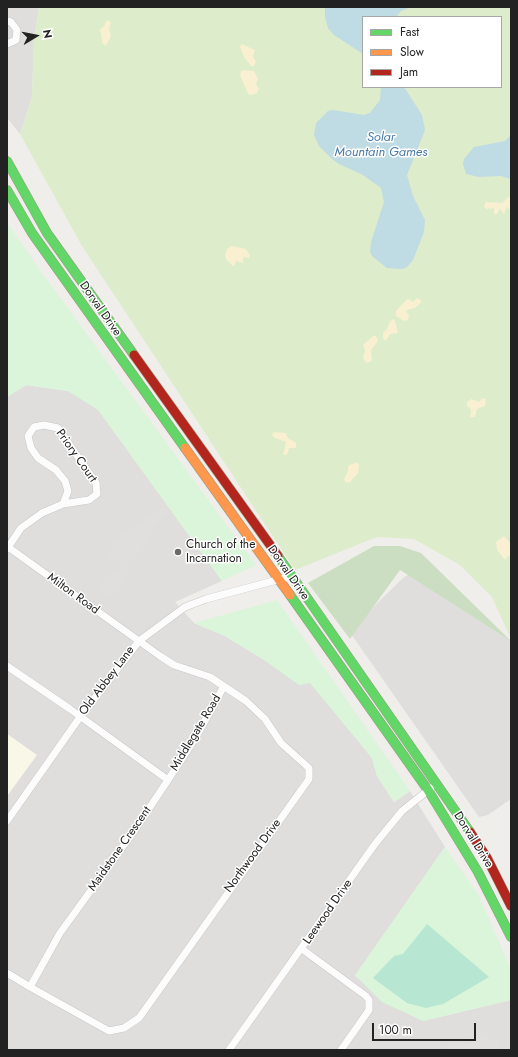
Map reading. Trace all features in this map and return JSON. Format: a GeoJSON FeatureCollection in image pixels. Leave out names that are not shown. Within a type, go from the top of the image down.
{"type":"FeatureCollection","features":[{"type":"Feature","properties":{"kind":"main road","name":"Dorval Drive"},"geometry":{"type":"LineString","coordinates":[[7,161],[46,233],[292,576],[437,784],[487,858],[511,906]]}},
{"type":"Feature","properties":{"kind":"main road","name":"Dorval Drive"},"geometry":{"type":"LineString","coordinates":[[7,190],[32,234],[428,790],[478,872],[511,937]]}},
{"type":"Feature","properties":{"kind":"street"},"geometry":{"type":"LineString","coordinates":[[7,21],[11,22],[17,30],[16,40],[7,44]]}},
{"type":"Feature","properties":{"kind":"street","name":"Priory Court"},"geometry":{"type":"LineString","coordinates":[[8,548],[21,528],[42,513],[63,504],[89,500],[97,494],[96,483],[58,428],[44,425],[34,427],[28,436],[31,448],[38,458],[56,470],[65,481],[68,491],[63,504]]}},
{"type":"Feature","properties":{"kind":"street","name":"Milton Road"},"geometry":{"type":"LineString","coordinates":[[8,548],[139,641]]}},
{"type":"Feature","properties":{"kind":"street","name":"Old Abbey Lane"},"geometry":{"type":"LineString","coordinates":[[7,821],[80,716],[139,641],[185,607],[206,598],[292,576]]}},
{"type":"Feature","properties":{"kind":"street","name":"Northwood Drive"},"geometry":{"type":"LineString","coordinates":[[30,987],[109,1031],[124,1028],[139,1018],[309,779],[309,768],[281,743],[261,715],[224,686],[200,673],[174,665],[139,641]]}},
{"type":"Feature","properties":{"kind":"street"},"geometry":{"type":"LineString","coordinates":[[7,666],[80,716],[168,780]]}},
{"type":"Feature","properties":{"kind":"street","name":"Middlegate Road"},"geometry":{"type":"LineString","coordinates":[[168,780],[196,737],[224,686]]}},
{"type":"Feature","properties":{"kind":"street","name":"Maidstone Crescent"},"geometry":{"type":"LineString","coordinates":[[30,987],[60,933],[134,831],[168,780]]}},
{"type":"Feature","properties":{"kind":"street","name":"Leewood Drive"},"geometry":{"type":"LineString","coordinates":[[229,1050],[375,844],[402,811],[437,784]]}},
{"type":"Feature","properties":{"kind":"street"},"geometry":{"type":"LineString","coordinates":[[302,949],[366,996],[369,1000],[369,1010],[341,1050]]}},
{"type":"Feature","properties":{"kind":"street"},"geometry":{"type":"LineString","coordinates":[[7,972],[30,987]]}},
{"type":"Feature","properties":{"kind":"shaded area"},"geometry":{"type":"Polygon","coordinates":[[[7,7],[39,7],[34,39],[32,97],[20,134],[7,118],[7,7]]]}},
{"type":"Feature","properties":{"kind":"shaded area"},"geometry":{"type":"Polygon","coordinates":[[[26,385],[68,391],[99,410],[222,581],[175,602],[194,623],[225,636],[261,658],[311,683],[372,758],[377,776],[394,802],[410,791],[445,847],[355,976],[423,1021],[511,1000],[511,1050],[7,1050],[7,796],[36,755],[7,734],[7,397],[26,385]]]}},
{"type":"Feature","properties":{"kind":"shaded area"},"geometry":{"type":"Polygon","coordinates":[[[163,506],[168,513],[152,528],[154,535],[129,564],[129,574],[113,597],[96,588],[111,571],[115,575],[120,567],[118,559],[114,562],[107,554],[113,550],[109,544],[163,506]]]}},
{"type":"Feature","properties":{"kind":"shaded area"},"geometry":{"type":"Polygon","coordinates":[[[424,565],[511,641],[511,799],[488,815],[479,817],[349,631],[403,578],[424,565]]]}},
{"type":"Feature","properties":{"kind":"shaded area"},"geometry":{"type":"Polygon","coordinates":[[[7,734],[37,755],[7,796],[7,734]]]}},
{"type":"Feature","properties":{"kind":"shaded area"},"geometry":{"type":"Polygon","coordinates":[[[487,1033],[491,1040],[497,1039],[500,1050],[444,1050],[443,1045],[459,1042],[460,1045],[466,1044],[466,1038],[487,1033]]]}},
{"type":"Feature","properties":{"kind":"green space"},"geometry":{"type":"Polygon","coordinates":[[[39,7],[511,7],[511,639],[492,597],[460,565],[414,539],[377,537],[295,570],[82,246],[20,134],[32,97],[34,39],[39,7]]]}},
{"type":"Feature","properties":{"kind":"green space"},"geometry":{"type":"Polygon","coordinates":[[[7,222],[42,273],[256,565],[222,581],[98,410],[68,391],[26,385],[7,397],[7,222]]]}},
{"type":"Feature","properties":{"kind":"green space"},"geometry":{"type":"Polygon","coordinates":[[[374,546],[400,546],[421,553],[511,641],[400,570],[350,639],[308,583],[374,546]]]}},
{"type":"Feature","properties":{"kind":"green space"},"geometry":{"type":"Polygon","coordinates":[[[277,600],[410,791],[394,802],[377,776],[372,758],[310,683],[299,685],[261,658],[225,636],[194,623],[277,600]]]}},
{"type":"Feature","properties":{"kind":"green space"},"geometry":{"type":"Polygon","coordinates":[[[445,847],[478,894],[511,969],[511,1000],[423,1021],[382,1002],[355,975],[445,847]]]}},
{"type":"Feature","properties":{"kind":"green space"},"geometry":{"type":"Polygon","coordinates":[[[427,924],[489,977],[443,1004],[426,1008],[407,1003],[373,978],[394,956],[403,954],[427,924]]]}},
{"type":"Feature","properties":{"kind":"sand"},"geometry":{"type":"Polygon","coordinates":[[[107,20],[111,22],[109,29],[111,36],[106,46],[102,43],[101,33],[99,30],[104,26],[107,20]]]}},
{"type":"Feature","properties":{"kind":"sand"},"geometry":{"type":"Polygon","coordinates":[[[242,44],[255,50],[253,56],[256,62],[254,66],[251,66],[244,57],[240,47],[242,44]]]}},
{"type":"Feature","properties":{"kind":"sand"},"geometry":{"type":"Polygon","coordinates":[[[241,71],[254,71],[258,79],[256,84],[259,89],[257,93],[251,95],[248,94],[240,75],[241,71]]]}},
{"type":"Feature","properties":{"kind":"sand"},"geometry":{"type":"Polygon","coordinates":[[[508,197],[511,197],[511,211],[507,207],[504,214],[500,209],[497,214],[494,214],[494,208],[486,209],[484,206],[486,202],[502,203],[508,197]]]}},
{"type":"Feature","properties":{"kind":"sand"},"geometry":{"type":"Polygon","coordinates":[[[232,246],[246,249],[250,255],[249,258],[243,257],[243,263],[236,261],[234,267],[226,259],[225,254],[228,248],[232,246]]]}},
{"type":"Feature","properties":{"kind":"sand"},"geometry":{"type":"Polygon","coordinates":[[[417,298],[421,300],[421,303],[415,308],[406,310],[409,316],[408,320],[404,321],[396,316],[396,311],[405,301],[408,299],[413,302],[417,298]]]}},
{"type":"Feature","properties":{"kind":"sand"},"geometry":{"type":"Polygon","coordinates":[[[393,319],[395,321],[398,333],[390,334],[386,341],[383,338],[383,333],[387,329],[390,321],[393,319]]]}},
{"type":"Feature","properties":{"kind":"sand"},"geometry":{"type":"Polygon","coordinates":[[[373,336],[376,336],[378,341],[371,350],[372,361],[366,363],[363,358],[365,350],[363,345],[373,336]]]}},
{"type":"Feature","properties":{"kind":"sand"},"geometry":{"type":"Polygon","coordinates":[[[482,398],[486,399],[485,406],[477,409],[475,417],[470,417],[471,410],[467,406],[467,402],[471,399],[479,402],[482,398]]]}},
{"type":"Feature","properties":{"kind":"sand"},"geometry":{"type":"Polygon","coordinates":[[[274,432],[286,433],[288,438],[296,443],[296,448],[289,448],[287,455],[283,455],[286,442],[273,437],[272,434],[274,432]]]}},
{"type":"Feature","properties":{"kind":"sand"},"geometry":{"type":"Polygon","coordinates":[[[357,462],[359,465],[358,473],[350,482],[346,483],[344,479],[348,471],[348,466],[357,462]]]}},
{"type":"Feature","properties":{"kind":"sand"},"geometry":{"type":"Polygon","coordinates":[[[504,536],[511,544],[511,557],[508,556],[505,560],[497,550],[496,542],[504,536]]]}},
{"type":"Feature","properties":{"kind":"water"},"geometry":{"type":"Polygon","coordinates":[[[325,7],[411,7],[401,11],[397,16],[362,16],[362,53],[334,35],[328,28],[325,17],[325,7]]]}},
{"type":"Feature","properties":{"kind":"water","name":"Solar Mountain Games"},"geometry":{"type":"Polygon","coordinates":[[[381,88],[405,88],[422,115],[425,130],[407,175],[413,196],[425,220],[424,232],[413,260],[407,267],[402,269],[387,268],[372,256],[370,251],[371,242],[384,202],[381,188],[363,175],[339,164],[332,159],[319,146],[314,135],[316,123],[328,111],[333,110],[364,115],[370,113],[380,100],[381,88]]]}},
{"type":"Feature","properties":{"kind":"water"},"geometry":{"type":"Polygon","coordinates":[[[511,135],[511,179],[501,176],[479,177],[466,174],[463,164],[464,159],[474,147],[505,141],[511,135]]]}},
{"type":"Feature","properties":{"kind":"traffic: fast"},"geometry":{"type":"LineString","coordinates":[[7,161],[47,233],[134,355]]}},
{"type":"Feature","properties":{"kind":"traffic: fast"},"geometry":{"type":"LineString","coordinates":[[7,190],[32,233],[185,448]]}},
{"type":"Feature","properties":{"kind":"traffic: fast"},"geometry":{"type":"LineString","coordinates":[[278,556],[470,832]]}},
{"type":"Feature","properties":{"kind":"traffic: fast"},"geometry":{"type":"LineString","coordinates":[[290,595],[428,790],[478,872],[511,937]]}},
{"type":"Feature","properties":{"kind":"traffic: slow"},"geometry":{"type":"LineString","coordinates":[[185,448],[290,595]]}},
{"type":"Feature","properties":{"kind":"traffic: jam"},"geometry":{"type":"LineString","coordinates":[[134,355],[278,556]]}},
{"type":"Feature","properties":{"kind":"traffic: jam"},"geometry":{"type":"LineString","coordinates":[[470,832],[487,858],[511,906]]}},
{"type":"Feature","properties":{"kind":"place","name":"Church of the Incarnation"},"geometry":{"type":"Point","coordinates":[178,552]}}]}
